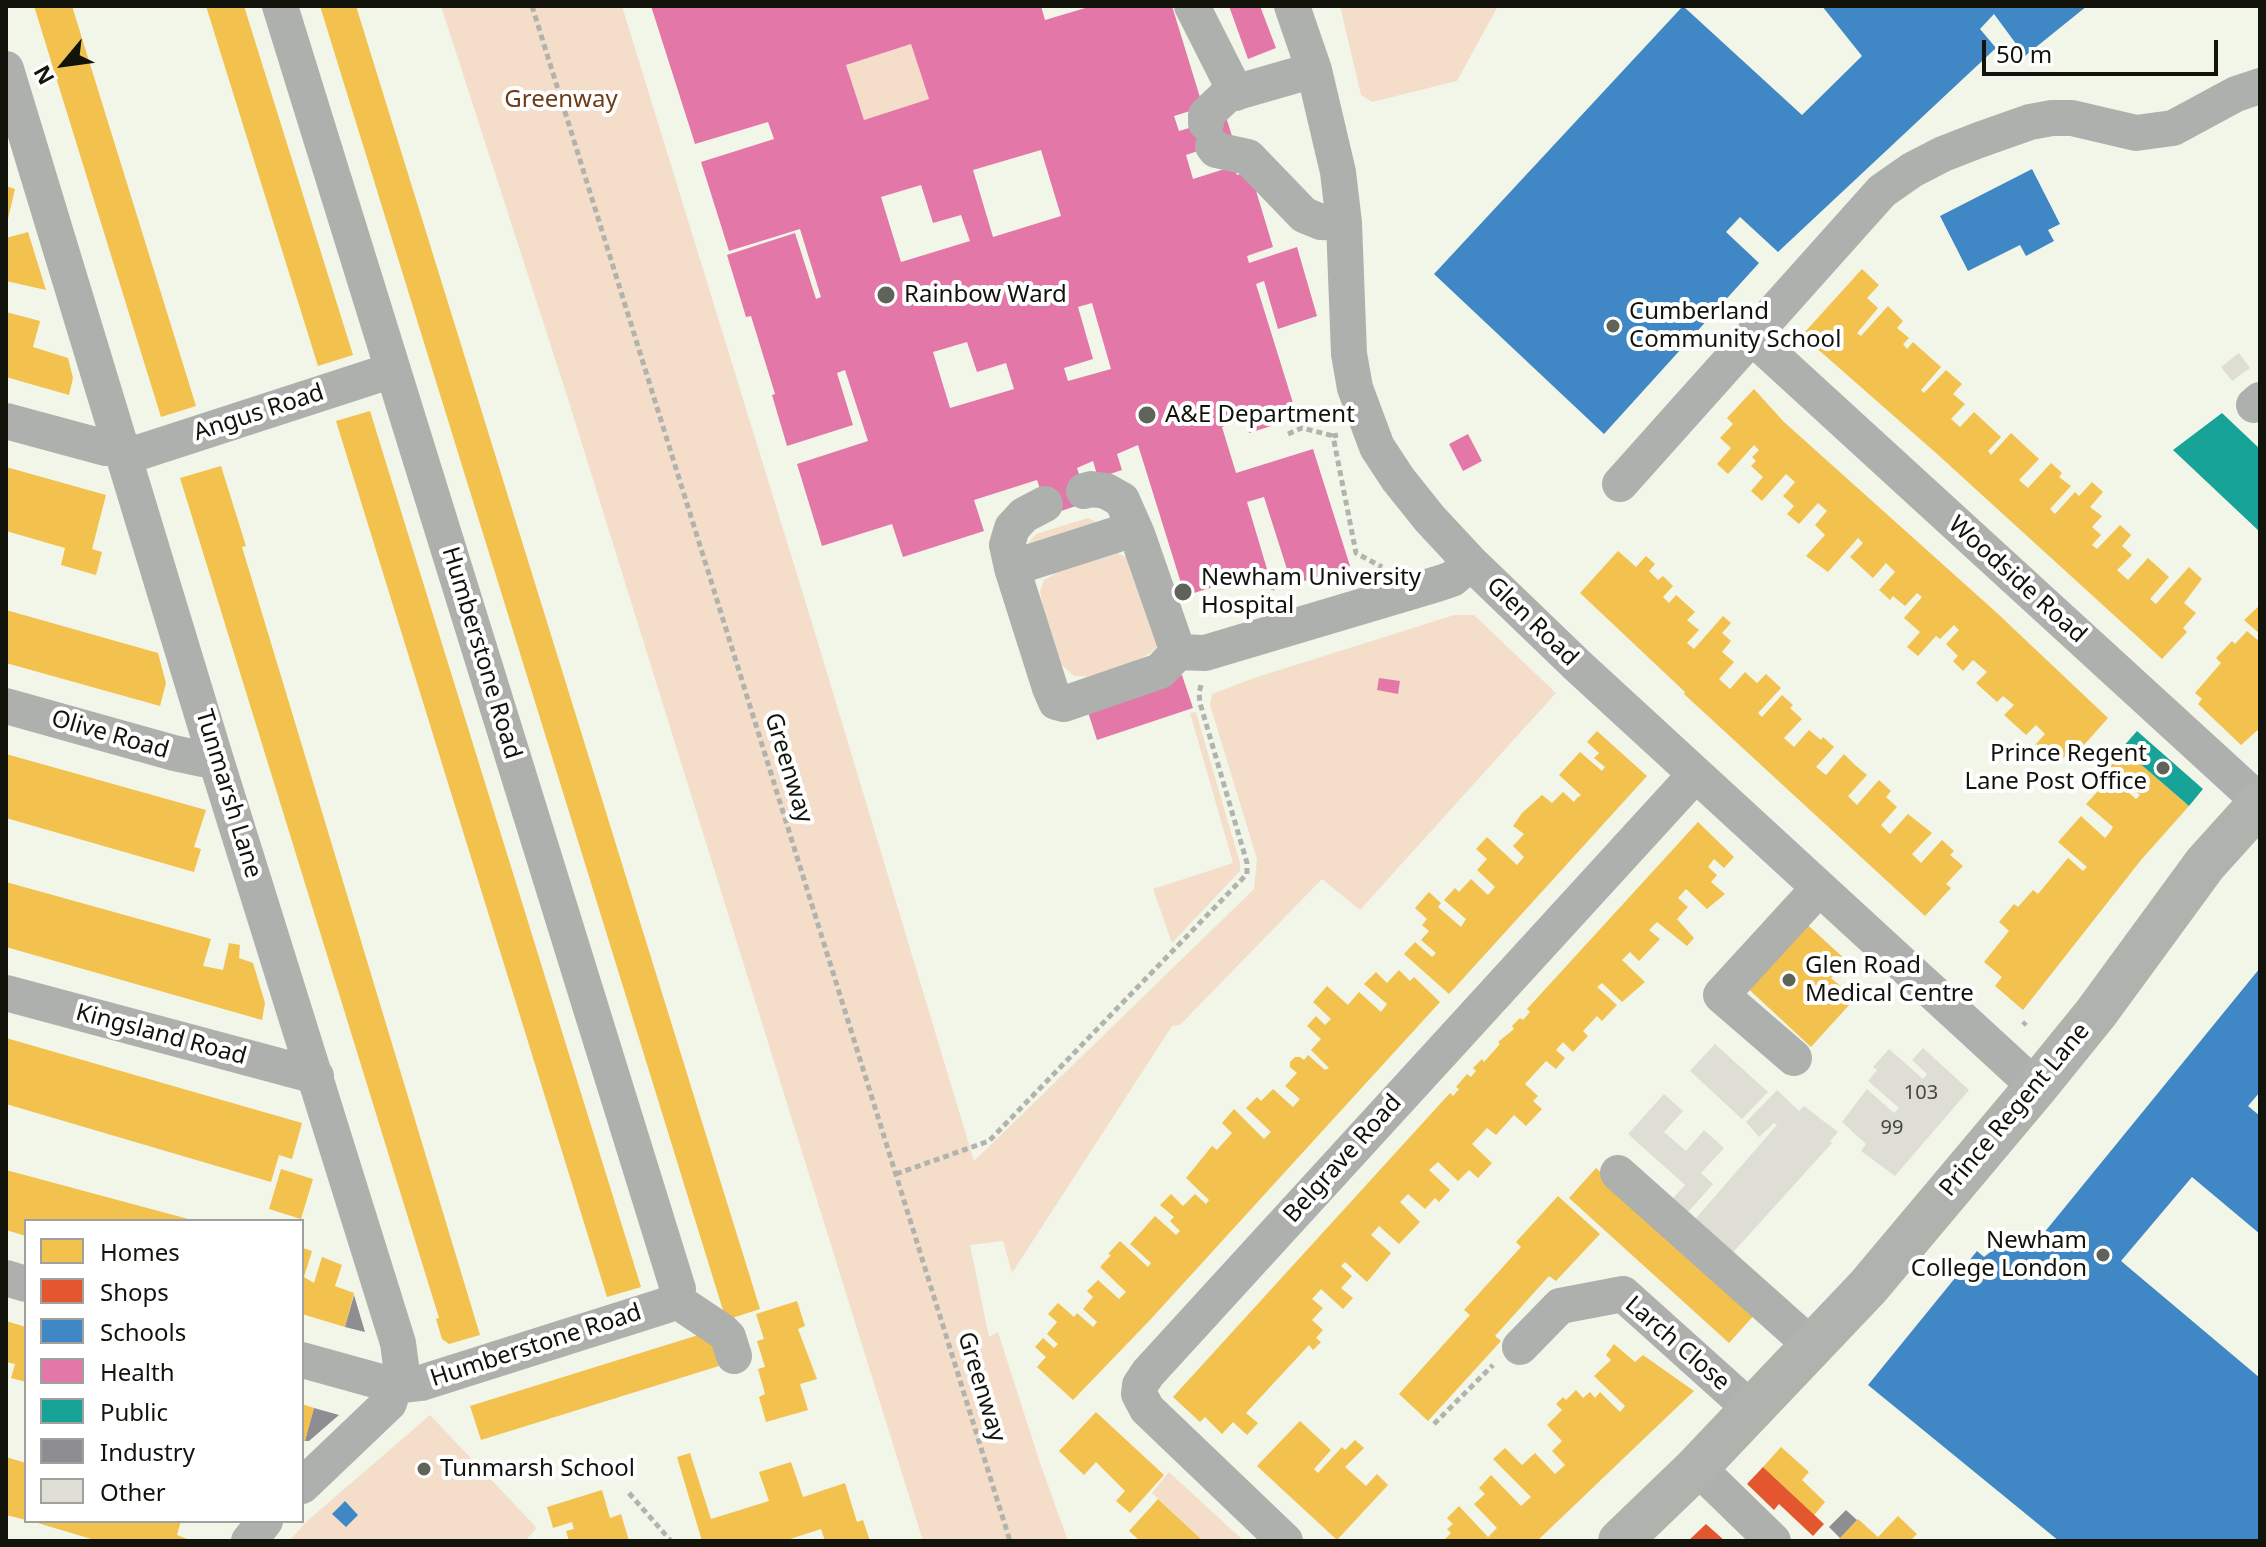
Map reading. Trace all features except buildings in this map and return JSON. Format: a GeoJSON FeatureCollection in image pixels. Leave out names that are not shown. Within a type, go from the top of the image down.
{"type":"FeatureCollection","features":[{"type":"Feature","properties":{"kind":"main road","name":"Prince Regent Lane"},"geometry":{"type":"LineString","coordinates":[[1620,1541],[1697,1467],[1868,1287],[2096,1013],[2205,864],[2260,803]]}},
{"type":"Feature","properties":{"kind":"street","name":"Humberstone Road"},"geometry":{"type":"LineString","coordinates":[[280,6],[678,1289],[667,1305],[421,1383],[396,1386]]}},
{"type":"Feature","properties":{"kind":"street"},"geometry":{"type":"LineString","coordinates":[[1192,6],[1236,93]]}},
{"type":"Feature","properties":{"kind":"street","name":"Glen Road"},"geometry":{"type":"LineString","coordinates":[[1292,6],[1314,70],[1338,172],[1344,223],[1349,354],[1355,388],[1377,447],[1398,479],[1471,563],[1695,775],[2036,1087]]}},
{"type":"Feature","properties":{"kind":"street","name":"Tunmarsh Lane"},"geometry":{"type":"LineString","coordinates":[[6,69],[16,136],[123,451],[398,1343],[401,1366],[396,1386]]}},
{"type":"Feature","properties":{"kind":"street"},"geometry":{"type":"LineString","coordinates":[[1314,70],[1227,95],[1206,115],[1216,150],[1248,157],[1304,215],[1321,222],[1344,223]]}},
{"type":"Feature","properties":{"kind":"street"},"geometry":{"type":"LineString","coordinates":[[1620,484],[1763,348],[1882,191],[1912,170],[1943,154],[2030,122],[2052,118],[2072,118],[2136,133],[2173,128],[2236,94],[2260,86]]}},
{"type":"Feature","properties":{"kind":"street","name":"Woodside Road"},"geometry":{"type":"LineString","coordinates":[[1763,348],[2260,803]]}},
{"type":"Feature","properties":{"kind":"street","name":"Angus Road"},"geometry":{"type":"LineString","coordinates":[[123,451],[393,370]]}},
{"type":"Feature","properties":{"kind":"street"},"geometry":{"type":"LineString","coordinates":[[6,421],[123,451]]}},
{"type":"Feature","properties":{"kind":"street"},"geometry":{"type":"LineString","coordinates":[[1084,491],[1106,491],[1122,500],[1178,652]]}},
{"type":"Feature","properties":{"kind":"street"},"geometry":{"type":"LineString","coordinates":[[1045,504],[1024,515],[1012,528],[1007,545],[1056,702],[1064,704],[1160,671],[1178,652],[1205,653],[1437,584],[1452,579],[1471,563]]}},
{"type":"Feature","properties":{"kind":"street"},"geometry":{"type":"LineString","coordinates":[[1012,568],[1121,533],[1137,534]]}},
{"type":"Feature","properties":{"kind":"street","name":"Olive Road"},"geometry":{"type":"LineString","coordinates":[[6,706],[174,753],[202,759],[215,757]]}},
{"type":"Feature","properties":{"kind":"street","name":"Belgrave Road"},"geometry":{"type":"LineString","coordinates":[[1285,1541],[1147,1409],[1139,1394],[1140,1385],[1695,775]]}},
{"type":"Feature","properties":{"kind":"street"},"geometry":{"type":"LineString","coordinates":[[1794,1058],[1721,995],[1819,888]]}},
{"type":"Feature","properties":{"kind":"street","name":"Kingsland Road"},"geometry":{"type":"LineString","coordinates":[[6,993],[316,1076]]}},
{"type":"Feature","properties":{"kind":"street"},"geometry":{"type":"LineString","coordinates":[[1618,1173],[1812,1346]]}},
{"type":"Feature","properties":{"kind":"street","name":"Larch Close"},"geometry":{"type":"LineString","coordinates":[[1520,1347],[1560,1306],[1623,1294],[1751,1409]]}},
{"type":"Feature","properties":{"kind":"street","name":"Humberstone Road"},"geometry":{"type":"LineString","coordinates":[[674,1299],[722,1331],[728,1337],[734,1356]]}},
{"type":"Feature","properties":{"kind":"street"},"geometry":{"type":"LineString","coordinates":[[304,1361],[396,1386],[389,1403],[376,1417],[304,1484]]}},
{"type":"Feature","properties":{"kind":"street"},"geometry":{"type":"LineString","coordinates":[[1697,1467],[1773,1541]]}},
{"type":"Feature","properties":{"kind":"street"},"geometry":{"type":"LineString","coordinates":[[249,1541],[263,1523]]}},
{"type":"Feature","properties":{"kind":"path","name":"Greenway"},"geometry":{"type":"LineString","coordinates":[[532,6],[1010,1541]]}},
{"type":"Feature","properties":{"kind":"path"},"geometry":{"type":"LineString","coordinates":[[1288,434],[1302,428],[1333,436],[1343,433]]}},
{"type":"Feature","properties":{"kind":"path"},"geometry":{"type":"LineString","coordinates":[[1333,436],[1356,553],[1388,570]]}},
{"type":"Feature","properties":{"kind":"path"},"geometry":{"type":"LineString","coordinates":[[896,1174],[989,1141],[1247,874],[1247,863],[1200,703],[1200,686]]}},
{"type":"Feature","properties":{"kind":"path"},"geometry":{"type":"LineString","coordinates":[[1434,1424],[1509,1348],[1520,1347]]}},
{"type":"Feature","properties":{"kind":"path"},"geometry":{"type":"LineString","coordinates":[[629,1493],[671,1541]]}},
{"type":"Feature","properties":{"kind":"green space","name":"Greenway"},"geometry":{"type":"Polygon","coordinates":[[[441,6],[622,6],[974,1161],[1254,889],[1257,859],[1210,705],[1212,694],[1454,615],[1474,615],[1556,693],[1360,910],[1322,879],[1180,1025],[1172,1026],[1012,1273],[1003,1241],[970,1245],[989,1337],[998,1332],[1068,1541],[923,1541],[568,399],[441,6]]]}},
{"type":"Feature","properties":{"kind":"green space"},"geometry":{"type":"Polygon","coordinates":[[[1340,6],[1498,6],[1457,81],[1372,102],[1361,95],[1340,6]]]}},
{"type":"Feature","properties":{"kind":"green space"},"geometry":{"type":"Polygon","coordinates":[[[911,44],[929,99],[864,120],[846,65],[911,44]]]}},
{"type":"Feature","properties":{"kind":"green space"},"geometry":{"type":"Polygon","coordinates":[[[1088,518],[1099,523],[1027,545],[1036,534],[1088,518]]]}},
{"type":"Feature","properties":{"kind":"green space"},"geometry":{"type":"Polygon","coordinates":[[[1117,553],[1127,557],[1159,645],[1126,668],[1095,677],[1074,676],[1061,664],[1044,614],[1040,591],[1044,580],[1058,572],[1117,553]]]}},
{"type":"Feature","properties":{"kind":"green space"},"geometry":{"type":"Polygon","coordinates":[[[1196,712],[1240,871],[1172,943],[1153,889],[1233,863],[1190,713],[1196,712]]]}},
{"type":"Feature","properties":{"kind":"green space","name":"Tunmarsh School"},"geometry":{"type":"Polygon","coordinates":[[[430,1415],[535,1526],[536,1529],[525,1541],[289,1541],[306,1522],[430,1415]]]}},
{"type":"Feature","properties":{"kind":"green space"},"geometry":{"type":"Polygon","coordinates":[[[1169,1472],[1244,1541],[1203,1541],[1152,1493],[1169,1472]]]}},
{"type":"Feature","properties":{"kind":"place","name":"Rainbow Ward"},"geometry":{"type":"Point","coordinates":[886,295]}},
{"type":"Feature","properties":{"kind":"place","name":"Cumberland Community School"},"geometry":{"type":"Point","coordinates":[1613,326]}},
{"type":"Feature","properties":{"kind":"place","name":"A&E Department"},"geometry":{"type":"Point","coordinates":[1147,415]}},
{"type":"Feature","properties":{"kind":"place","name":"Newham University Hospital"},"geometry":{"type":"Point","coordinates":[1183,592]}},
{"type":"Feature","properties":{"kind":"place","name":"Prince Regent Lane Post Office"},"geometry":{"type":"Point","coordinates":[2163,768]}},
{"type":"Feature","properties":{"kind":"place","name":"Glen Road Medical Centre"},"geometry":{"type":"Point","coordinates":[1789,980]}},
{"type":"Feature","properties":{"kind":"place","name":"Newham College London"},"geometry":{"type":"Point","coordinates":[2103,1255]}},
{"type":"Feature","properties":{"kind":"place","name":"Tunmarsh School"},"geometry":{"type":"Point","coordinates":[424,1469]}}]}
